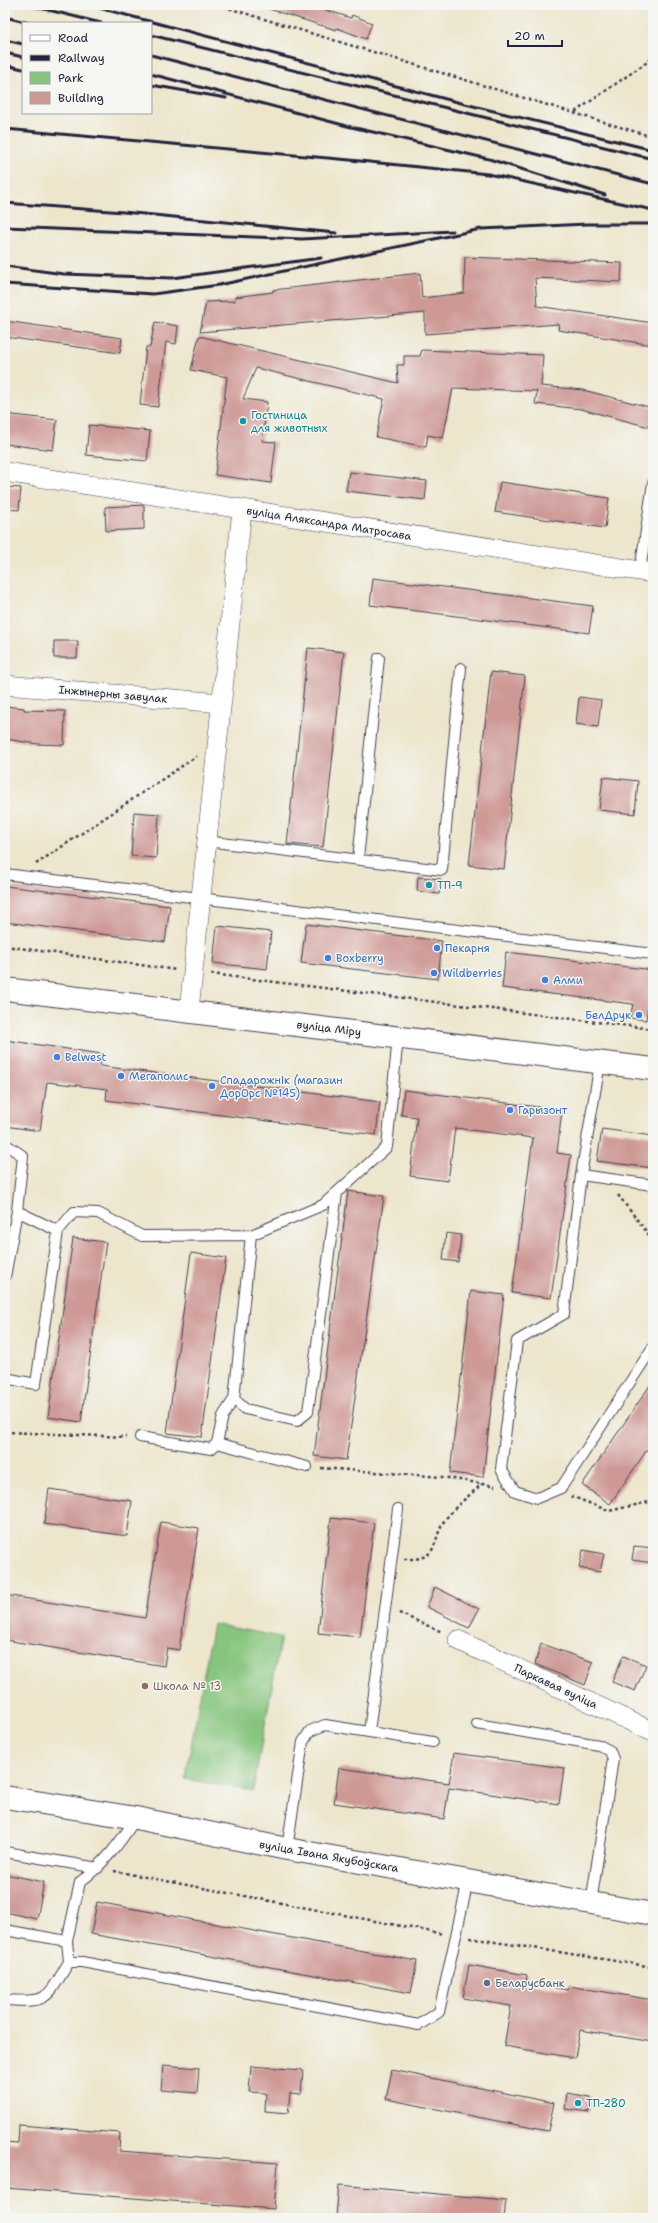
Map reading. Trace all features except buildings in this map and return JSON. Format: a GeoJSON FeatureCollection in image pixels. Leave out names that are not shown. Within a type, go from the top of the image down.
{"type":"FeatureCollection","features":[{"type":"Feature","properties":{"kind":"street","name":"вуліца Аляксандра Матросава"},"geometry":{"type":"LineString","coordinates":[[5,472],[647,572]]}},
{"type":"Feature","properties":{"kind":"street"},"geometry":{"type":"LineString","coordinates":[[189,1010],[242,510]]}},
{"type":"Feature","properties":{"kind":"street","name":"Інжынерны завулак"},"geometry":{"type":"LineString","coordinates":[[5,685],[221,703]]}},
{"type":"Feature","properties":{"kind":"street","name":"вуліца Міру"},"geometry":{"type":"LineString","coordinates":[[5,989],[189,1010],[653,1069]]}},
{"type":"Feature","properties":{"kind":"street","name":"Паркавая вуліца"},"geometry":{"type":"LineString","coordinates":[[458,1640],[653,1732]]}},
{"type":"Feature","properties":{"kind":"street","name":"вуліца Івана Якубоўскага"},"geometry":{"type":"LineString","coordinates":[[5,1797],[136,1818],[287,1849],[653,1914]]}},
{"type":"Feature","properties":{"kind":"lane"},"geometry":{"type":"LineString","coordinates":[[647,572],[653,483]]}},
{"type":"Feature","properties":{"kind":"lane"},"geometry":{"type":"LineString","coordinates":[[358,860],[379,658]]}},
{"type":"Feature","properties":{"kind":"lane"},"geometry":{"type":"LineString","coordinates":[[206,841],[442,870],[461,668]]}},
{"type":"Feature","properties":{"kind":"lane"},"geometry":{"type":"LineString","coordinates":[[5,874],[653,954]]}},
{"type":"Feature","properties":{"kind":"lane"},"geometry":{"type":"LineString","coordinates":[[5,1378],[36,1384],[58,1231],[74,1212],[98,1213],[142,1236],[251,1235],[323,1205],[387,1147],[398,1037]]}},
{"type":"Feature","properties":{"kind":"lane"},"geometry":{"type":"LineString","coordinates":[[600,1063],[581,1175],[564,1314],[517,1341],[501,1469],[514,1489],[537,1498],[561,1488],[653,1347]]}},
{"type":"Feature","properties":{"kind":"lane"},"geometry":{"type":"LineString","coordinates":[[5,1144],[23,1156],[17,1211],[5,1277]]}},
{"type":"Feature","properties":{"kind":"lane"},"geometry":{"type":"LineString","coordinates":[[581,1175],[653,1185]]}},
{"type":"Feature","properties":{"kind":"lane"},"geometry":{"type":"LineString","coordinates":[[234,1399],[245,1409],[297,1421],[308,1412],[337,1193]]}},
{"type":"Feature","properties":{"kind":"lane"},"geometry":{"type":"LineString","coordinates":[[17,1211],[58,1231]]}},
{"type":"Feature","properties":{"kind":"lane"},"geometry":{"type":"LineString","coordinates":[[140,1437],[211,1448],[217,1443],[223,1416],[234,1399],[251,1235]]}},
{"type":"Feature","properties":{"kind":"lane"},"geometry":{"type":"LineString","coordinates":[[217,1443],[306,1467]]}},
{"type":"Feature","properties":{"kind":"lane"},"geometry":{"type":"LineString","coordinates":[[369,1732],[398,1510]]}},
{"type":"Feature","properties":{"kind":"lane"},"geometry":{"type":"LineString","coordinates":[[476,1724],[599,1745],[610,1751],[613,1759],[591,1903]]}},
{"type":"Feature","properties":{"kind":"lane"},"geometry":{"type":"LineString","coordinates":[[287,1849],[302,1742],[310,1731],[325,1725],[433,1742]]}},
{"type":"Feature","properties":{"kind":"lane"},"geometry":{"type":"LineString","coordinates":[[5,2000],[28,2001],[41,1999],[49,1995],[69,1962],[67,1941],[80,1882],[98,1868],[117,1847],[136,1818]]}},
{"type":"Feature","properties":{"kind":"lane"},"geometry":{"type":"LineString","coordinates":[[5,1852],[98,1868]]}},
{"type":"Feature","properties":{"kind":"lane"},"geometry":{"type":"LineString","coordinates":[[69,1962],[90,1963],[419,2025],[440,2012],[468,1881]]}},
{"type":"Feature","properties":{"kind":"lane"},"geometry":{"type":"LineString","coordinates":[[5,1930],[67,1941]]}},
{"type":"Feature","properties":{"kind":"path"},"geometry":{"type":"LineString","coordinates":[[218,5],[653,137]]}},
{"type":"Feature","properties":{"kind":"path"},"geometry":{"type":"LineString","coordinates":[[575,113],[653,58]]}},
{"type":"Feature","properties":{"kind":"path"},"geometry":{"type":"LineString","coordinates":[[19,875],[217,743]]}},
{"type":"Feature","properties":{"kind":"path"},"geometry":{"type":"LineString","coordinates":[[5,946],[193,972],[653,1029]]}},
{"type":"Feature","properties":{"kind":"path"},"geometry":{"type":"LineString","coordinates":[[605,1178],[653,1240]]}},
{"type":"Feature","properties":{"kind":"path"},"geometry":{"type":"LineString","coordinates":[[5,1432],[140,1437]]}},
{"type":"Feature","properties":{"kind":"path"},"geometry":{"type":"LineString","coordinates":[[306,1467],[442,1477],[514,1489]]}},
{"type":"Feature","properties":{"kind":"path"},"geometry":{"type":"LineString","coordinates":[[392,1559],[419,1560],[427,1557],[436,1544],[447,1517],[482,1484]]}},
{"type":"Feature","properties":{"kind":"path"},"geometry":{"type":"LineString","coordinates":[[561,1488],[573,1497],[609,1511],[653,1501]]}},
{"type":"Feature","properties":{"kind":"path"},"geometry":{"type":"LineString","coordinates":[[385,1607],[458,1640]]}},
{"type":"Feature","properties":{"kind":"path"},"geometry":{"type":"LineString","coordinates":[[98,1868],[456,1936],[653,1967]]}},
{"type":"Feature","properties":{"kind":"green space"},"geometry":{"type":"Polygon","coordinates":[[[213,1624],[281,1637],[253,1791],[185,1779],[213,1624]]]}},
{"type":"Feature","properties":{"kind":"railway"},"geometry":{"type":"LineString","coordinates":[[28,5],[97,22]]}},
{"type":"Feature","properties":{"kind":"railway"},"geometry":{"type":"LineString","coordinates":[[88,5],[461,103],[653,150]]}},
{"type":"Feature","properties":{"kind":"railway"},"geometry":{"type":"LineString","coordinates":[[5,17],[25,22]]}},
{"type":"Feature","properties":{"kind":"railway"},"geometry":{"type":"LineString","coordinates":[[152,35],[653,159]]}},
{"type":"Feature","properties":{"kind":"railway"},"geometry":{"type":"LineString","coordinates":[[5,40],[22,44]]}},
{"type":"Feature","properties":{"kind":"railway"},"geometry":{"type":"LineString","coordinates":[[5,53],[22,57]]}},
{"type":"Feature","properties":{"kind":"railway"},"geometry":{"type":"LineString","coordinates":[[152,55],[653,184]]}},
{"type":"Feature","properties":{"kind":"railway"},"geometry":{"type":"LineString","coordinates":[[5,65],[22,69]]}},
{"type":"Feature","properties":{"kind":"railway"},"geometry":{"type":"LineString","coordinates":[[152,74],[347,126],[489,159],[605,195]]}},
{"type":"Feature","properties":{"kind":"railway"},"geometry":{"type":"LineString","coordinates":[[152,85],[226,98]]}},
{"type":"Feature","properties":{"kind":"railway"},"geometry":{"type":"LineString","coordinates":[[5,129],[488,174],[653,210]]}},
{"type":"Feature","properties":{"kind":"railway"},"geometry":{"type":"LineString","coordinates":[[5,203],[123,212],[336,233]]}},
{"type":"Feature","properties":{"kind":"railway"},"geometry":{"type":"LineString","coordinates":[[5,284],[153,294],[219,285],[481,229],[587,224],[653,224]]}},
{"type":"Feature","properties":{"kind":"railway"},"geometry":{"type":"LineString","coordinates":[[5,227],[302,239],[453,231]]}},
{"type":"Feature","properties":{"kind":"railway"},"geometry":{"type":"LineString","coordinates":[[5,266],[64,274],[172,278],[321,258]]}},
{"type":"Feature","properties":{"kind":"place","name":"Гостиница для животных"},"geometry":{"type":"Point","coordinates":[243,421]}},
{"type":"Feature","properties":{"kind":"place","name":"ТП-9"},"geometry":{"type":"Point","coordinates":[429,885]}},
{"type":"Feature","properties":{"kind":"place","name":"Пекарня"},"geometry":{"type":"Point","coordinates":[437,948]}},
{"type":"Feature","properties":{"kind":"place","name":"Boxberry"},"geometry":{"type":"Point","coordinates":[328,958]}},
{"type":"Feature","properties":{"kind":"place","name":"Wildberries"},"geometry":{"type":"Point","coordinates":[434,973]}},
{"type":"Feature","properties":{"kind":"place","name":"Алми"},"geometry":{"type":"Point","coordinates":[545,980]}},
{"type":"Feature","properties":{"kind":"place","name":"БелДрук"},"geometry":{"type":"Point","coordinates":[639,1015]}},
{"type":"Feature","properties":{"kind":"place","name":"Belwest"},"geometry":{"type":"Point","coordinates":[57,1057]}},
{"type":"Feature","properties":{"kind":"place","name":"Мегаполис"},"geometry":{"type":"Point","coordinates":[121,1076]}},
{"type":"Feature","properties":{"kind":"place","name":"Спадарожнік (магазин ДорОрс №145)"},"geometry":{"type":"Point","coordinates":[212,1086]}},
{"type":"Feature","properties":{"kind":"place","name":"Гарызонт"},"geometry":{"type":"Point","coordinates":[510,1110]}},
{"type":"Feature","properties":{"kind":"place","name":"Школа № 13"},"geometry":{"type":"Point","coordinates":[145,1686]}},
{"type":"Feature","properties":{"kind":"place","name":"Беларусбанк"},"geometry":{"type":"Point","coordinates":[487,1983]}},
{"type":"Feature","properties":{"kind":"place","name":"ТП-280"},"geometry":{"type":"Point","coordinates":[578,2103]}}]}
